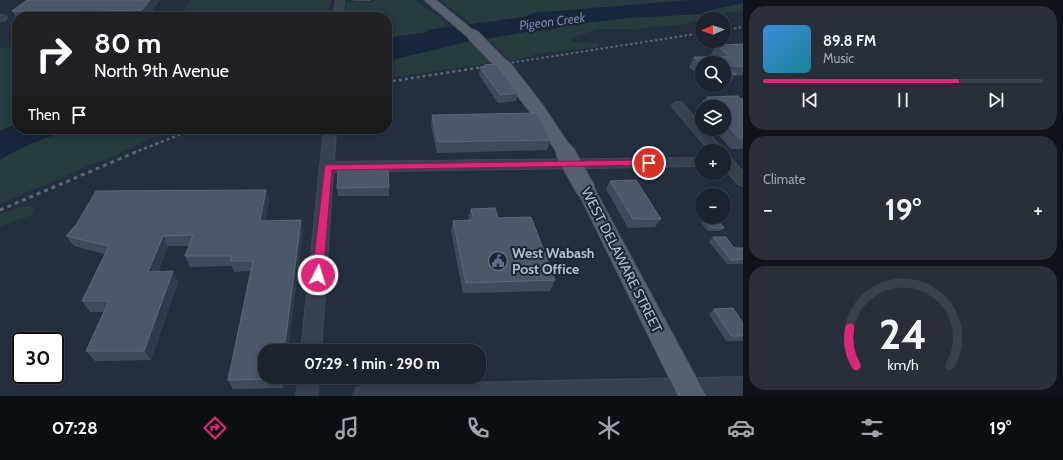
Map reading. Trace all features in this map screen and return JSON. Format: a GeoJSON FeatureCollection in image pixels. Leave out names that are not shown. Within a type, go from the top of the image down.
{"type":"FeatureCollection","features":[{"type":"Feature","properties":{"kind":"main road","name":"WEST DELAWARE STREET"},"geometry":{"type":"LineString","coordinates":[[432,2],[472,35],[505,67],[534,102],[560,142],[586,190],[690,393]]}},
{"type":"Feature","properties":{"kind":"street"},"geometry":{"type":"LineString","coordinates":[[339,12],[340,0]]}},
{"type":"Feature","properties":{"kind":"street"},"geometry":{"type":"LineString","coordinates":[[678,106],[711,144]]}},
{"type":"Feature","properties":{"kind":"street"},"geometry":{"type":"LineString","coordinates":[[312,344],[330,134]]}},
{"type":"Feature","properties":{"kind":"street"},"geometry":{"type":"LineString","coordinates":[[731,159],[743,161]]}},
{"type":"Feature","properties":{"kind":"street"},"geometry":{"type":"LineString","coordinates":[[328,167],[695,162]]}},
{"type":"Feature","properties":{"kind":"street"},"geometry":{"type":"LineString","coordinates":[[731,167],[743,181]]}},
{"type":"Feature","properties":{"kind":"street"},"geometry":{"type":"LineString","coordinates":[[307,396],[308,384]]}},
{"type":"Feature","properties":{"kind":"street"},"geometry":{"type":"LineString","coordinates":[[364,396],[690,393],[743,388]]}},
{"type":"Feature","properties":{"kind":"green space"},"geometry":{"type":"Polygon","coordinates":[[[191,0],[331,0],[330,12],[183,12],[191,0]]]}},
{"type":"Feature","properties":{"kind":"green space"},"geometry":{"type":"Polygon","coordinates":[[[373,0],[415,0],[442,19],[445,23],[445,27],[428,30],[425,33],[398,36],[392,38],[392,12],[345,12],[346,2],[373,2],[373,0]]]}},
{"type":"Feature","properties":{"kind":"green space"},"geometry":{"type":"Polygon","coordinates":[[[440,0],[691,0],[533,13],[524,17],[471,24],[440,0]]]}},
{"type":"Feature","properties":{"kind":"green space"},"geometry":{"type":"Polygon","coordinates":[[[743,3],[743,11],[731,13],[704,12],[743,3]]]}},
{"type":"Feature","properties":{"kind":"green space"},"geometry":{"type":"Polygon","coordinates":[[[695,14],[695,21],[691,23],[635,29],[599,29],[571,39],[573,42],[597,43],[599,45],[596,47],[542,53],[510,61],[488,39],[531,31],[548,30],[570,25],[627,18],[695,14]]]}},
{"type":"Feature","properties":{"kind":"green space"},"geometry":{"type":"Polygon","coordinates":[[[470,41],[491,63],[392,77],[392,60],[470,41]]]}},
{"type":"Feature","properties":{"kind":"green space"},"geometry":{"type":"Polygon","coordinates":[[[12,47],[12,126],[0,131],[0,48],[12,47]]]}},
{"type":"Feature","properties":{"kind":"green space"},"geometry":{"type":"Polygon","coordinates":[[[164,134],[0,204],[0,160],[17,150],[54,135],[164,134]]]}},
{"type":"Feature","properties":{"kind":"green space"},"geometry":{"type":"Polygon","coordinates":[[[28,206],[34,208],[32,215],[0,226],[0,214],[19,207],[28,206]]]}},
{"type":"Feature","properties":{"kind":"water","name":"Pigeon Creek"},"geometry":{"type":"Polygon","coordinates":[[[691,0],[743,0],[743,3],[704,12],[695,12],[695,14],[627,18],[570,25],[548,30],[531,31],[470,41],[392,60],[392,38],[398,36],[425,33],[428,30],[524,17],[533,13],[691,0]]]}},
{"type":"Feature","properties":{"kind":"water"},"geometry":{"type":"Polygon","coordinates":[[[12,126],[12,134],[57,134],[17,150],[0,160],[0,131],[12,126]]]}},
{"type":"Feature","properties":{"kind":"building"},"geometry":{"type":"Polygon","coordinates":[[[27,0],[150,0],[142,10],[103,12],[12,11],[27,0]]]}},
{"type":"Feature","properties":{"kind":"building"},"geometry":{"type":"Polygon","coordinates":[[[731,44],[743,44],[743,66],[731,66],[731,56],[720,48],[731,48],[731,44]]]}},
{"type":"Feature","properties":{"kind":"building"},"geometry":{"type":"Polygon","coordinates":[[[496,64],[518,93],[500,95],[480,67],[486,67],[484,65],[496,64]]]}},
{"type":"Feature","properties":{"kind":"building"},"geometry":{"type":"Polygon","coordinates":[[[731,70],[736,74],[731,74],[731,70]]]}},
{"type":"Feature","properties":{"kind":"building"},"geometry":{"type":"Polygon","coordinates":[[[738,96],[743,99],[743,138],[739,138],[731,129],[731,100],[709,100],[707,97],[738,96]]]}},
{"type":"Feature","properties":{"kind":"building"},"geometry":{"type":"Polygon","coordinates":[[[537,113],[551,140],[438,142],[432,115],[537,113]]]}},
{"type":"Feature","properties":{"kind":"building"},"geometry":{"type":"Polygon","coordinates":[[[388,169],[389,187],[337,188],[338,170],[388,169]]]}},
{"type":"Feature","properties":{"kind":"building"},"geometry":{"type":"Polygon","coordinates":[[[636,180],[661,219],[633,219],[610,181],[636,180]]]}},
{"type":"Feature","properties":{"kind":"building"},"geometry":{"type":"Polygon","coordinates":[[[266,190],[260,221],[301,220],[285,344],[258,344],[258,379],[228,380],[253,261],[230,261],[232,256],[185,256],[193,235],[163,236],[148,272],[173,271],[144,351],[86,351],[109,301],[82,301],[109,246],[66,236],[76,225],[96,191],[266,190]]]}},
{"type":"Feature","properties":{"kind":"building","name":"West Wabash Post Office"},"geometry":{"type":"Polygon","coordinates":[[[495,208],[498,218],[531,217],[555,280],[466,283],[453,221],[474,220],[471,209],[495,208]]]}},
{"type":"Feature","properties":{"kind":"building"},"geometry":{"type":"Polygon","coordinates":[[[707,224],[721,224],[724,228],[710,228],[707,224]]]}},
{"type":"Feature","properties":{"kind":"building"},"geometry":{"type":"Polygon","coordinates":[[[713,237],[726,237],[734,248],[743,248],[743,259],[731,260],[713,237]]]}},
{"type":"Feature","properties":{"kind":"building"},"geometry":{"type":"Polygon","coordinates":[[[733,308],[743,323],[743,336],[731,336],[714,309],[733,308]]]}},
{"type":"Feature","properties":{"kind":"railway"},"geometry":{"type":"LineString","coordinates":[[731,29],[743,27]]}},
{"type":"Feature","properties":{"kind":"railway"},"geometry":{"type":"LineString","coordinates":[[477,68],[695,34]]}},
{"type":"Feature","properties":{"kind":"railway"},"geometry":{"type":"LineString","coordinates":[[392,81],[483,67]]}},
{"type":"Feature","properties":{"kind":"railway"},"geometry":{"type":"LineString","coordinates":[[133,153],[181,134]]}},
{"type":"Feature","properties":{"kind":"railway"},"geometry":{"type":"LineString","coordinates":[[0,210],[136,152]]}},
{"type":"Feature","properties":{"kind":"place","name":"West Wabash Post Office"},"geometry":{"type":"Point","coordinates":[498,261]}},
{"type":"Feature","properties":{"kind":"route"},"geometry":{"type":"LineString","coordinates":[[318,275],[328,167],[649,163]]}}]}
